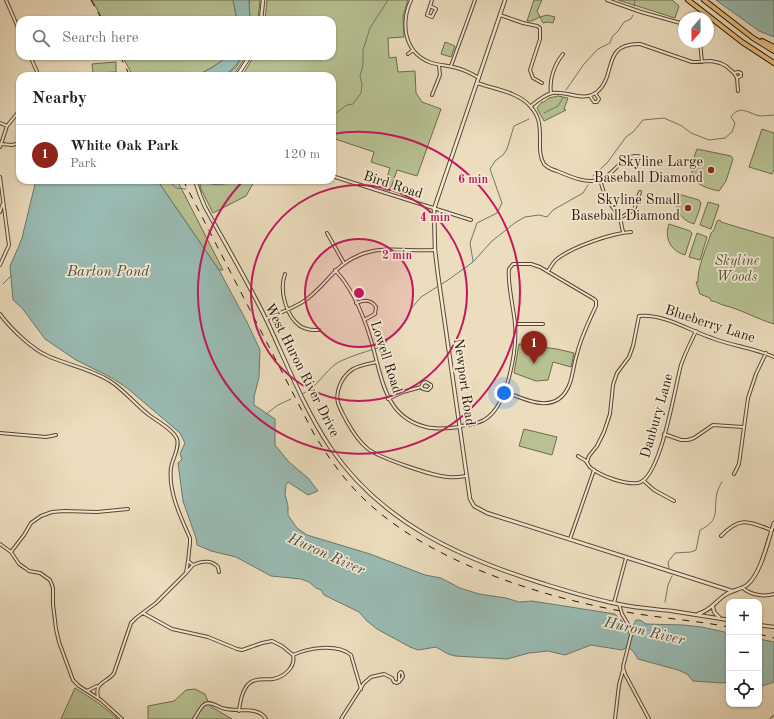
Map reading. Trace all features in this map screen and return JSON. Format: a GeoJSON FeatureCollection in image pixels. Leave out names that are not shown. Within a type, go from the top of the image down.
{"type":"FeatureCollection","features":[{"type":"Feature","properties":{"kind":"highway"},"geometry":{"type":"LineString","coordinates":[[688,0],[742,42],[774,62]]}},
{"type":"Feature","properties":{"kind":"highway"},"geometry":{"type":"LineString","coordinates":[[704,0],[740,28],[774,51]]}},
{"type":"Feature","properties":{"kind":"highway"},"geometry":{"type":"LineString","coordinates":[[740,28],[774,47]]}},
{"type":"Feature","properties":{"kind":"street"},"geometry":{"type":"LineString","coordinates":[[6,0],[16,23]]}},
{"type":"Feature","properties":{"kind":"street"},"geometry":{"type":"LineString","coordinates":[[261,16],[263,0]]}},
{"type":"Feature","properties":{"kind":"street"},"geometry":{"type":"LineString","coordinates":[[411,0],[405,15],[405,24],[408,41],[413,50],[424,59],[439,65],[451,66],[479,78]]}},
{"type":"Feature","properties":{"kind":"street"},"geometry":{"type":"LineString","coordinates":[[430,6],[436,9],[432,17],[427,15],[430,6],[432,0]]}},
{"type":"Feature","properties":{"kind":"street"},"geometry":{"type":"LineString","coordinates":[[451,66],[474,0]]}},
{"type":"Feature","properties":{"kind":"street","name":"Newport Road"},"geometry":{"type":"LineString","coordinates":[[505,0],[434,209],[435,250],[439,285],[470,499],[477,508],[569,540],[732,591]]}},
{"type":"Feature","properties":{"kind":"street"},"geometry":{"type":"LineString","coordinates":[[607,0],[641,12],[678,22]]}},
{"type":"Feature","properties":{"kind":"street"},"geometry":{"type":"LineString","coordinates":[[500,15],[539,27],[541,32],[530,70],[533,78],[542,83]]}},
{"type":"Feature","properties":{"kind":"street"},"geometry":{"type":"LineString","coordinates":[[531,106],[544,96],[551,93],[580,97],[590,96],[595,93],[603,85],[613,56],[626,45],[640,44],[692,62],[711,61],[720,63],[734,73],[737,78],[738,90]]}},
{"type":"Feature","properties":{"kind":"street"},"geometry":{"type":"LineString","coordinates":[[701,48],[702,62]]}},
{"type":"Feature","properties":{"kind":"street"},"geometry":{"type":"LineString","coordinates":[[408,54],[413,50]]}},
{"type":"Feature","properties":{"kind":"street"},"geometry":{"type":"LineString","coordinates":[[551,93],[550,82],[556,66],[563,54]]}},
{"type":"Feature","properties":{"kind":"street"},"geometry":{"type":"LineString","coordinates":[[32,60],[36,72]]}},
{"type":"Feature","properties":{"kind":"street"},"geometry":{"type":"LineString","coordinates":[[240,72],[247,60]]}},
{"type":"Feature","properties":{"kind":"street"},"geometry":{"type":"LineString","coordinates":[[432,95],[440,74],[439,65]]}},
{"type":"Feature","properties":{"kind":"street"},"geometry":{"type":"LineString","coordinates":[[734,73],[741,73],[741,76],[737,78]]}},
{"type":"Feature","properties":{"kind":"street"},"geometry":{"type":"LineString","coordinates":[[477,83],[518,97],[531,106],[539,123],[541,149],[545,165],[558,172],[584,180],[600,180],[609,174],[623,160],[641,156],[645,158]]}},
{"type":"Feature","properties":{"kind":"street"},"geometry":{"type":"LineString","coordinates":[[590,96],[593,102],[597,102],[599,99],[595,93]]}},
{"type":"Feature","properties":{"kind":"street"},"geometry":{"type":"LineString","coordinates":[[0,147],[8,126],[16,115]]}},
{"type":"Feature","properties":{"kind":"street"},"geometry":{"type":"LineString","coordinates":[[0,122],[8,126]]}},
{"type":"Feature","properties":{"kind":"street"},"geometry":{"type":"LineString","coordinates":[[1,144],[16,144]]}},
{"type":"Feature","properties":{"kind":"street"},"geometry":{"type":"LineString","coordinates":[[0,177],[9,245],[0,265]]}},
{"type":"Feature","properties":{"kind":"street","name":"Bird Road"},"geometry":{"type":"LineString","coordinates":[[336,177],[470,220]]}},
{"type":"Feature","properties":{"kind":"street"},"geometry":{"type":"LineString","coordinates":[[600,180],[605,196],[620,218],[623,232]]}},
{"type":"Feature","properties":{"kind":"street","name":"West Huron River Drive"},"geometry":{"type":"LineString","coordinates":[[196,184],[205,207],[266,319],[307,407],[330,448],[365,488],[387,508],[412,527],[439,543],[476,561],[503,571],[547,585],[614,603],[697,614],[726,620]]}},
{"type":"Feature","properties":{"kind":"street"},"geometry":{"type":"LineString","coordinates":[[620,218],[634,210],[640,192]]}},
{"type":"Feature","properties":{"kind":"street"},"geometry":{"type":"LineString","coordinates":[[0,212],[4,202]]}},
{"type":"Feature","properties":{"kind":"street"},"geometry":{"type":"LineString","coordinates":[[504,391],[531,403],[539,404],[552,402],[563,394],[570,382],[581,338],[597,303],[594,299],[548,272],[557,259],[566,254],[602,238],[623,232],[631,232]]}},
{"type":"Feature","properties":{"kind":"street"},"geometry":{"type":"LineString","coordinates":[[327,233],[344,263]]}},
{"type":"Feature","properties":{"kind":"street"},"geometry":{"type":"LineString","coordinates":[[266,319],[307,299],[335,270],[356,256],[376,250],[389,249],[413,251],[435,250]]}},
{"type":"Feature","properties":{"kind":"street","name":"Lowell Road"},"geometry":{"type":"LineString","coordinates":[[335,270],[345,282],[364,320],[388,399],[408,420],[425,427],[438,429],[477,424],[493,413],[504,391],[513,358],[515,343],[515,324],[508,272],[509,269],[513,264],[522,263],[531,264],[548,272]]}},
{"type":"Feature","properties":{"kind":"street"},"geometry":{"type":"LineString","coordinates":[[285,274],[282,291],[292,317],[300,326],[309,330],[319,330]]}},
{"type":"Feature","properties":{"kind":"street"},"geometry":{"type":"LineString","coordinates":[[356,303],[370,301],[376,307],[375,314],[364,320]]}},
{"type":"Feature","properties":{"kind":"street"},"geometry":{"type":"LineString","coordinates":[[0,314],[34,348],[46,356],[98,375],[111,382],[148,414],[173,433],[177,439],[177,445],[171,468],[171,480],[178,511],[190,538],[186,573]]}},
{"type":"Feature","properties":{"kind":"street","name":"Blueberry Lane"},"geometry":{"type":"LineString","coordinates":[[587,462],[589,456],[597,446],[604,432],[610,414],[612,385],[617,372],[629,357],[633,346],[639,316],[656,317],[666,320],[712,338],[766,353],[774,357]]}},
{"type":"Feature","properties":{"kind":"street"},"geometry":{"type":"LineString","coordinates":[[515,324],[543,324]]}},
{"type":"Feature","properties":{"kind":"street","name":"Danbury Lane"},"geometry":{"type":"LineString","coordinates":[[644,481],[652,470],[673,404],[682,363],[696,331]]}},
{"type":"Feature","properties":{"kind":"street"},"geometry":{"type":"LineString","coordinates":[[734,474],[739,463],[745,411],[751,387],[766,353]]}},
{"type":"Feature","properties":{"kind":"street"},"geometry":{"type":"LineString","coordinates":[[376,362],[359,366],[350,371],[341,381],[338,392],[340,410],[356,437],[368,449],[382,457],[441,476],[466,476]]}},
{"type":"Feature","properties":{"kind":"street"},"geometry":{"type":"LineString","coordinates":[[388,399],[403,392],[421,387],[426,382],[431,385],[428,390],[421,387]]}},
{"type":"Feature","properties":{"kind":"street"},"geometry":{"type":"LineString","coordinates":[[664,434],[681,440],[688,440],[694,438],[713,425],[743,427]]}},
{"type":"Feature","properties":{"kind":"street"},"geometry":{"type":"LineString","coordinates":[[0,433],[46,437],[56,435]]}},
{"type":"Feature","properties":{"kind":"street"},"geometry":{"type":"LineString","coordinates":[[578,456],[587,462],[588,466],[594,470],[622,481],[638,483],[644,481],[654,490],[674,501]]}},
{"type":"Feature","properties":{"kind":"street"},"geometry":{"type":"LineString","coordinates":[[569,540],[594,470]]}},
{"type":"Feature","properties":{"kind":"street"},"geometry":{"type":"LineString","coordinates":[[11,552],[31,524],[41,516],[52,512],[64,511],[97,512],[128,509]]}},
{"type":"Feature","properties":{"kind":"street"},"geometry":{"type":"LineString","coordinates":[[721,536],[730,526],[739,522],[750,522],[773,528]]}},
{"type":"Feature","properties":{"kind":"street"},"geometry":{"type":"LineString","coordinates":[[697,614],[704,612],[732,591],[743,588],[756,576],[774,523]]}},
{"type":"Feature","properties":{"kind":"street"},"geometry":{"type":"LineString","coordinates":[[0,544],[11,552],[19,564],[29,571],[40,573],[50,580],[53,588],[53,604],[59,642],[73,680],[98,698],[122,719]]}},
{"type":"Feature","properties":{"kind":"street"},"geometry":{"type":"LineString","coordinates":[[614,603],[626,558]]}},
{"type":"Feature","properties":{"kind":"street"},"geometry":{"type":"LineString","coordinates":[[188,561],[193,565]]}},
{"type":"Feature","properties":{"kind":"street"},"geometry":{"type":"LineString","coordinates":[[87,691],[98,686],[111,677],[114,673],[132,623],[160,599],[193,565],[207,561],[211,562],[218,567],[219,572]]}},
{"type":"Feature","properties":{"kind":"street"},"geometry":{"type":"LineString","coordinates":[[743,588],[750,593],[774,594]]}},
{"type":"Feature","properties":{"kind":"street"},"geometry":{"type":"LineString","coordinates":[[615,719],[619,685],[632,634],[631,628],[622,614],[619,604]]}},
{"type":"Feature","properties":{"kind":"street"},"geometry":{"type":"LineString","coordinates":[[713,606],[714,612],[722,619]]}},
{"type":"Feature","properties":{"kind":"street"},"geometry":{"type":"LineString","coordinates":[[143,613],[172,629],[208,637],[236,649],[245,649],[272,641],[282,646],[293,655],[294,662],[292,667],[284,674],[273,679],[257,679],[247,685],[239,711]]}},
{"type":"Feature","properties":{"kind":"street"},"geometry":{"type":"LineString","coordinates":[[762,625],[774,627]]}},
{"type":"Feature","properties":{"kind":"street"},"geometry":{"type":"LineString","coordinates":[[293,655],[307,650],[335,648],[347,651],[353,659],[361,689]]}},
{"type":"Feature","properties":{"kind":"street"},"geometry":{"type":"LineString","coordinates":[[623,667],[624,674],[650,719]]}},
{"type":"Feature","properties":{"kind":"street"},"geometry":{"type":"LineString","coordinates":[[341,719],[368,679],[384,674],[390,677],[395,683],[399,682]]}},
{"type":"Feature","properties":{"kind":"street"},"geometry":{"type":"LineString","coordinates":[[98,686],[98,698]]}},
{"type":"Feature","properties":{"kind":"street"},"geometry":{"type":"LineString","coordinates":[[194,719],[202,707],[207,703],[228,710],[247,710],[260,713],[266,719]]}},
{"type":"Feature","properties":{"kind":"green space"},"geometry":{"type":"Polygon","coordinates":[[[92,0],[233,0],[236,16],[101,16],[92,0]]]}},
{"type":"Feature","properties":{"kind":"green space"},"geometry":{"type":"Polygon","coordinates":[[[249,0],[260,0],[258,16],[250,16],[249,0]]]}},
{"type":"Feature","properties":{"kind":"green space"},"geometry":{"type":"Polygon","coordinates":[[[267,0],[408,0],[403,16],[404,37],[388,38],[389,58],[396,57],[398,72],[415,71],[416,93],[422,102],[441,109],[417,176],[397,170],[390,191],[383,189],[390,168],[371,162],[374,152],[336,139],[336,72],[244,72],[252,60],[336,60],[336,16],[265,16],[267,0]]]}},
{"type":"Feature","properties":{"kind":"green space"},"geometry":{"type":"Polygon","coordinates":[[[534,0],[542,0],[537,11],[540,17],[532,21],[527,21],[534,0]]]}},
{"type":"Feature","properties":{"kind":"green space"},"geometry":{"type":"Polygon","coordinates":[[[618,0],[672,0],[679,6],[675,18],[618,0]]]}},
{"type":"Feature","properties":{"kind":"green space"},"geometry":{"type":"Polygon","coordinates":[[[547,15],[555,17],[553,23],[543,23],[540,17],[547,15]]]}},
{"type":"Feature","properties":{"kind":"green space"},"geometry":{"type":"Polygon","coordinates":[[[445,42],[455,46],[451,57],[441,54],[445,42]]]}},
{"type":"Feature","properties":{"kind":"green space"},"geometry":{"type":"Polygon","coordinates":[[[124,60],[223,60],[204,72],[131,72],[124,60]]]}},
{"type":"Feature","properties":{"kind":"green space"},"geometry":{"type":"Polygon","coordinates":[[[240,60],[243,60],[236,72],[230,72],[236,67],[240,60]]]}},
{"type":"Feature","properties":{"kind":"green space"},"geometry":{"type":"Polygon","coordinates":[[[116,62],[116,72],[93,72],[92,64],[116,62]]]}},
{"type":"Feature","properties":{"kind":"green space"},"geometry":{"type":"Polygon","coordinates":[[[558,96],[568,98],[564,109],[566,110],[544,121],[537,108],[542,102],[549,98],[558,96]]]}},
{"type":"Feature","properties":{"kind":"green space"},"geometry":{"type":"Polygon","coordinates":[[[762,129],[774,133],[774,170],[772,174],[749,167],[762,129]]]}},
{"type":"Feature","properties":{"kind":"green space","name":"Skyline Large Baseball Diamond"},"geometry":{"type":"Polygon","coordinates":[[[697,149],[731,156],[733,159],[726,181],[719,191],[702,186],[693,178],[692,166],[697,149]]]}},
{"type":"Feature","properties":{"kind":"green space"},"geometry":{"type":"Polygon","coordinates":[[[160,184],[179,184],[223,270],[219,270],[160,184]]]}},
{"type":"Feature","properties":{"kind":"green space"},"geometry":{"type":"Polygon","coordinates":[[[200,184],[253,184],[246,196],[213,213],[200,184]]]}},
{"type":"Feature","properties":{"kind":"green space","name":"Skyline Small Baseball Diamond"},"geometry":{"type":"Polygon","coordinates":[[[678,194],[699,200],[701,203],[694,224],[681,216],[676,204],[678,194]]]}},
{"type":"Feature","properties":{"kind":"green space"},"geometry":{"type":"Polygon","coordinates":[[[708,202],[719,205],[711,229],[700,225],[708,202]]]}},
{"type":"Feature","properties":{"kind":"green space","name":"Skyline Woods"},"geometry":{"type":"Polygon","coordinates":[[[720,220],[721,222],[774,238],[774,324],[711,301],[710,298],[700,294],[696,282],[698,282],[701,264],[711,233],[714,230],[717,221],[720,220]]]}},
{"type":"Feature","properties":{"kind":"green space","name":"Skyline Small Baseball Diamond"},"geometry":{"type":"Polygon","coordinates":[[[669,224],[692,233],[685,255],[672,247],[667,234],[669,224]]]}},
{"type":"Feature","properties":{"kind":"green space"},"geometry":{"type":"Polygon","coordinates":[[[697,233],[707,237],[700,260],[689,257],[697,233]]]}},
{"type":"Feature","properties":{"kind":"green space"},"geometry":{"type":"Polygon","coordinates":[[[519,344],[557,349],[574,353],[571,367],[553,362],[548,380],[536,381],[514,373],[519,344]]]}},
{"type":"Feature","properties":{"kind":"green space"},"geometry":{"type":"Polygon","coordinates":[[[524,429],[557,437],[552,455],[519,446],[524,429]]]}},
{"type":"Feature","properties":{"kind":"green space"},"geometry":{"type":"Polygon","coordinates":[[[75,688],[97,702],[118,719],[61,719],[75,688]]]}},
{"type":"Feature","properties":{"kind":"green space"},"geometry":{"type":"Polygon","coordinates":[[[195,689],[205,694],[210,706],[232,719],[148,719],[148,706],[174,701],[186,690],[195,689]]]}},
{"type":"Feature","properties":{"kind":"water"},"geometry":{"type":"Polygon","coordinates":[[[233,0],[249,0],[250,16],[236,16],[233,0]]]}},
{"type":"Feature","properties":{"kind":"water"},"geometry":{"type":"Polygon","coordinates":[[[716,0],[774,0],[774,37],[759,31],[716,0]]]}},
{"type":"Feature","properties":{"kind":"water"},"geometry":{"type":"Polygon","coordinates":[[[223,60],[240,60],[229,72],[204,72],[223,60]]]}},
{"type":"Feature","properties":{"kind":"water","name":"Barton Pond"},"geometry":{"type":"Polygon","coordinates":[[[35,184],[160,184],[219,270],[247,322],[260,350],[259,377],[254,397],[254,405],[275,419],[275,445],[289,462],[308,478],[318,491],[308,495],[288,482],[286,485],[285,494],[288,506],[288,515],[297,528],[307,535],[370,554],[425,575],[441,578],[460,588],[479,594],[506,598],[519,602],[532,601],[615,614],[624,623],[632,636],[635,633],[633,626],[636,620],[640,620],[646,624],[683,625],[702,627],[726,632],[726,682],[693,681],[687,674],[678,670],[638,659],[633,651],[627,647],[622,650],[591,645],[565,655],[548,651],[529,653],[507,659],[455,656],[436,647],[418,650],[377,629],[359,612],[324,595],[321,590],[309,582],[301,579],[271,576],[236,557],[211,551],[197,545],[183,501],[178,463],[182,459],[180,454],[185,443],[180,433],[127,388],[112,378],[76,360],[45,339],[22,308],[13,300],[10,266],[22,238],[35,184]]]}},
{"type":"Feature","properties":{"kind":"water"},"geometry":{"type":"Polygon","coordinates":[[[762,640],[774,642],[774,682],[762,686],[762,640]]]}},
{"type":"Feature","properties":{"kind":"waterway"},"geometry":{"type":"LineString","coordinates":[[336,113],[347,105],[353,104],[361,93],[362,84],[360,76],[363,65],[363,50],[370,28],[388,0]]}},
{"type":"Feature","properties":{"kind":"waterway"},"geometry":{"type":"LineString","coordinates":[[634,6],[635,0]]}},
{"type":"Feature","properties":{"kind":"waterway"},"geometry":{"type":"LineString","coordinates":[[566,90],[584,64],[598,49],[610,43],[612,37],[624,22],[631,19],[633,15]]}},
{"type":"Feature","properties":{"kind":"waterway"},"geometry":{"type":"LineString","coordinates":[[544,113],[558,106],[563,98]]}},
{"type":"Feature","properties":{"kind":"waterway"},"geometry":{"type":"LineString","coordinates":[[593,176],[607,163],[626,137],[633,132],[643,120],[664,118],[682,126],[691,133],[709,140],[725,138],[732,132],[735,123],[731,117],[738,111],[742,110],[761,116],[774,115]]}},
{"type":"Feature","properties":{"kind":"waterway"},"geometry":{"type":"LineString","coordinates":[[473,261],[470,243],[477,223],[497,213],[502,203],[490,169],[495,161],[503,155],[507,149],[514,126],[529,119]]}},
{"type":"Feature","properties":{"kind":"waterway"},"geometry":{"type":"LineString","coordinates":[[172,184],[176,188],[186,189]]}},
{"type":"Feature","properties":{"kind":"waterway"},"geometry":{"type":"LineString","coordinates":[[212,184],[224,184]]}},
{"type":"Feature","properties":{"kind":"waterway"},"geometry":{"type":"LineString","coordinates":[[302,394],[308,391],[337,363],[355,355],[384,346],[388,339],[397,332],[406,320],[410,310],[421,297],[473,262],[492,241],[516,222],[525,217],[539,215],[547,217],[553,210],[583,193],[588,185]]}},
{"type":"Feature","properties":{"kind":"waterway"},"geometry":{"type":"LineString","coordinates":[[3,284],[11,276]]}},
{"type":"Feature","properties":{"kind":"waterway"},"geometry":{"type":"LineString","coordinates":[[266,414],[278,405],[291,399]]}},
{"type":"Feature","properties":{"kind":"waterway"},"geometry":{"type":"LineString","coordinates":[[669,568],[668,562],[675,553],[691,552],[696,550],[700,530],[711,523],[714,519],[717,493],[722,482]]}},
{"type":"Feature","properties":{"kind":"waterway"},"geometry":{"type":"LineString","coordinates":[[665,602],[668,585],[672,576]]}},
{"type":"Feature","properties":{"kind":"railway"},"geometry":{"type":"LineString","coordinates":[[91,0],[100,16]]}},
{"type":"Feature","properties":{"kind":"railway"},"geometry":{"type":"LineString","coordinates":[[122,60],[128,72]]}},
{"type":"Feature","properties":{"kind":"railway"},"geometry":{"type":"LineString","coordinates":[[185,184],[314,434],[327,455],[342,474],[357,492],[375,509],[401,529],[429,546],[491,575],[524,587],[590,605],[726,627]]}},
{"type":"Feature","properties":{"kind":"railway"},"geometry":{"type":"LineString","coordinates":[[762,635],[774,638]]}},
{"type":"Feature","properties":{"kind":"place","name":"Skyline Large Baseball Diamond"},"geometry":{"type":"Point","coordinates":[711,170]}},
{"type":"Feature","properties":{"kind":"place","name":"Skyline Small Baseball Diamond"},"geometry":{"type":"Point","coordinates":[688,208]}},
{"type":"Feature","properties":{"kind":"place","name":"White Oak Park"},"geometry":{"type":"Point","coordinates":[534,364]}},
{"type":"Feature","properties":{"kind":"water label","name":"Huron River"},"geometry":{"type":"Point","coordinates":[326,555]}},
{"type":"Feature","properties":{"kind":"water label","name":"Huron River"},"geometry":{"type":"Point","coordinates":[644,632]}}]}
